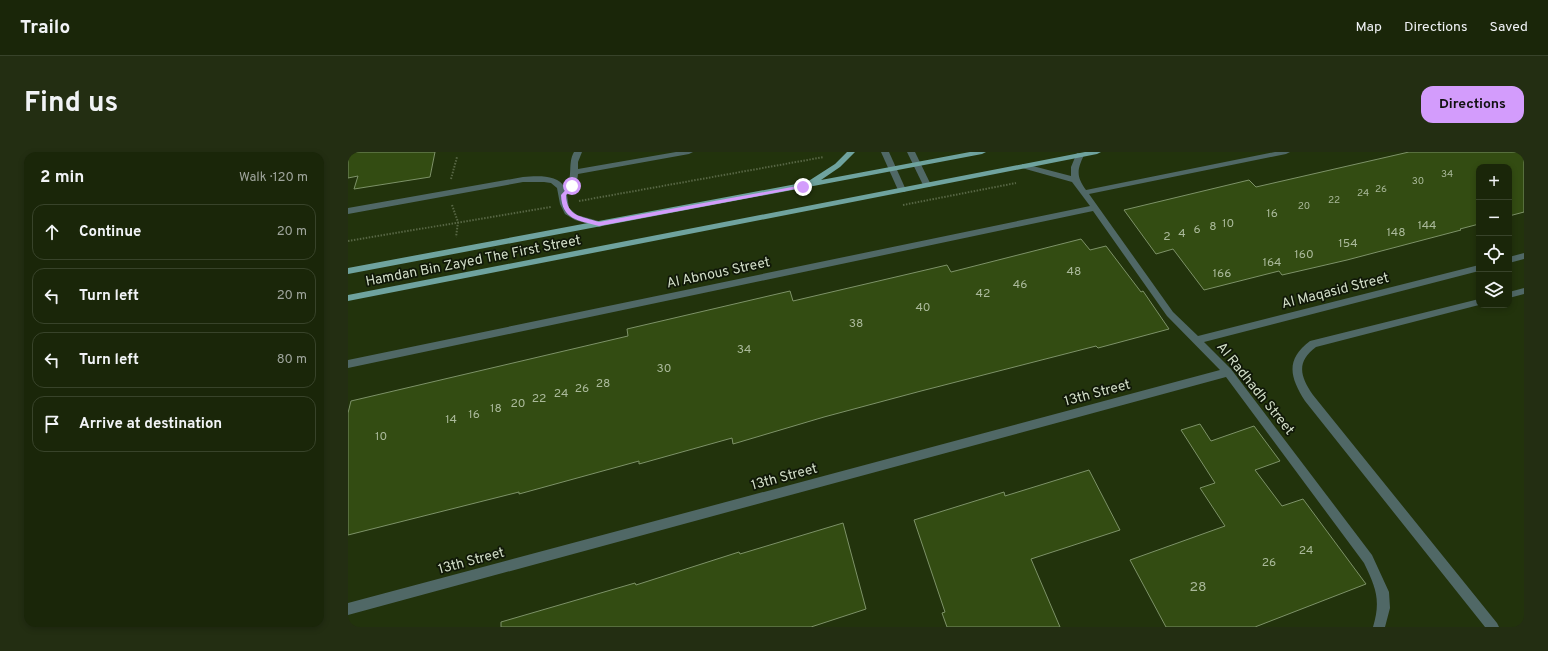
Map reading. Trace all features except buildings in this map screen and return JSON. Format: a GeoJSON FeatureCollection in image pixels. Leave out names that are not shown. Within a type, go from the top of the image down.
{"type":"FeatureCollection","features":[{"type":"Feature","properties":{"kind":"main road"},"geometry":{"type":"LineString","coordinates":[[803,187],[833,170],[844,161],[851,152]]}},
{"type":"Feature","properties":{"kind":"main road","name":"Hamdan Bin Zayed The First Street"},"geometry":{"type":"LineString","coordinates":[[348,272],[982,152]]}},
{"type":"Feature","properties":{"kind":"main road","name":"Hamdan Bin Zayed The First Street"},"geometry":{"type":"LineString","coordinates":[[348,298],[1097,152]]}},
{"type":"Feature","properties":{"kind":"street"},"geometry":{"type":"LineString","coordinates":[[563,195],[572,186],[575,172],[575,157],[578,152]]}},
{"type":"Feature","properties":{"kind":"street"},"geometry":{"type":"LineString","coordinates":[[575,172],[689,152]]}},
{"type":"Feature","properties":{"kind":"street"},"geometry":{"type":"LineString","coordinates":[[885,152],[902,190]]}},
{"type":"Feature","properties":{"kind":"street"},"geometry":{"type":"LineString","coordinates":[[911,152],[927,185]]}},
{"type":"Feature","properties":{"kind":"street"},"geometry":{"type":"LineString","coordinates":[[1084,193],[1286,152]]}},
{"type":"Feature","properties":{"kind":"street"},"geometry":{"type":"LineString","coordinates":[[1025,166],[1075,180],[1075,167],[1080,155]]}},
{"type":"Feature","properties":{"kind":"street"},"geometry":{"type":"LineString","coordinates":[[348,211],[529,180],[553,181],[560,185],[563,189],[564,204],[567,211],[572,216],[599,224]]}},
{"type":"Feature","properties":{"kind":"street","name":"Al Radhadh Street"},"geometry":{"type":"LineString","coordinates":[[1075,180],[1170,314],[1178,324],[1198,340],[1228,372],[1368,559],[1382,586],[1385,611],[1379,627]]}},
{"type":"Feature","properties":{"kind":"street"},"geometry":{"type":"LineString","coordinates":[[348,217],[367,208]]}},
{"type":"Feature","properties":{"kind":"street","name":"Al Abnous Street"},"geometry":{"type":"LineString","coordinates":[[348,364],[1095,208]]}},
{"type":"Feature","properties":{"kind":"street"},"geometry":{"type":"LineString","coordinates":[[1512,259],[1524,256]]}},
{"type":"Feature","properties":{"kind":"street","name":"Al Maqasid Street"},"geometry":{"type":"LineString","coordinates":[[1198,340],[1476,269]]}},
{"type":"Feature","properties":{"kind":"street"},"geometry":{"type":"LineString","coordinates":[[1512,293],[1524,291]]}},
{"type":"Feature","properties":{"kind":"street"},"geometry":{"type":"LineString","coordinates":[[1476,303],[1313,344],[1305,349],[1300,356],[1297,365],[1297,373],[1303,390],[1309,398],[1493,627]]}},
{"type":"Feature","properties":{"kind":"street","name":"13th Street"},"geometry":{"type":"LineString","coordinates":[[348,609],[1228,372]]}},
{"type":"Feature","properties":{"kind":"path"},"geometry":{"type":"LineString","coordinates":[[348,241],[564,204],[827,156]]}},
{"type":"Feature","properties":{"kind":"route"},"geometry":{"type":"LineString","coordinates":[[572,186],[563,195],[564,204],[567,211],[572,216],[599,224],[803,187]]}}]}
